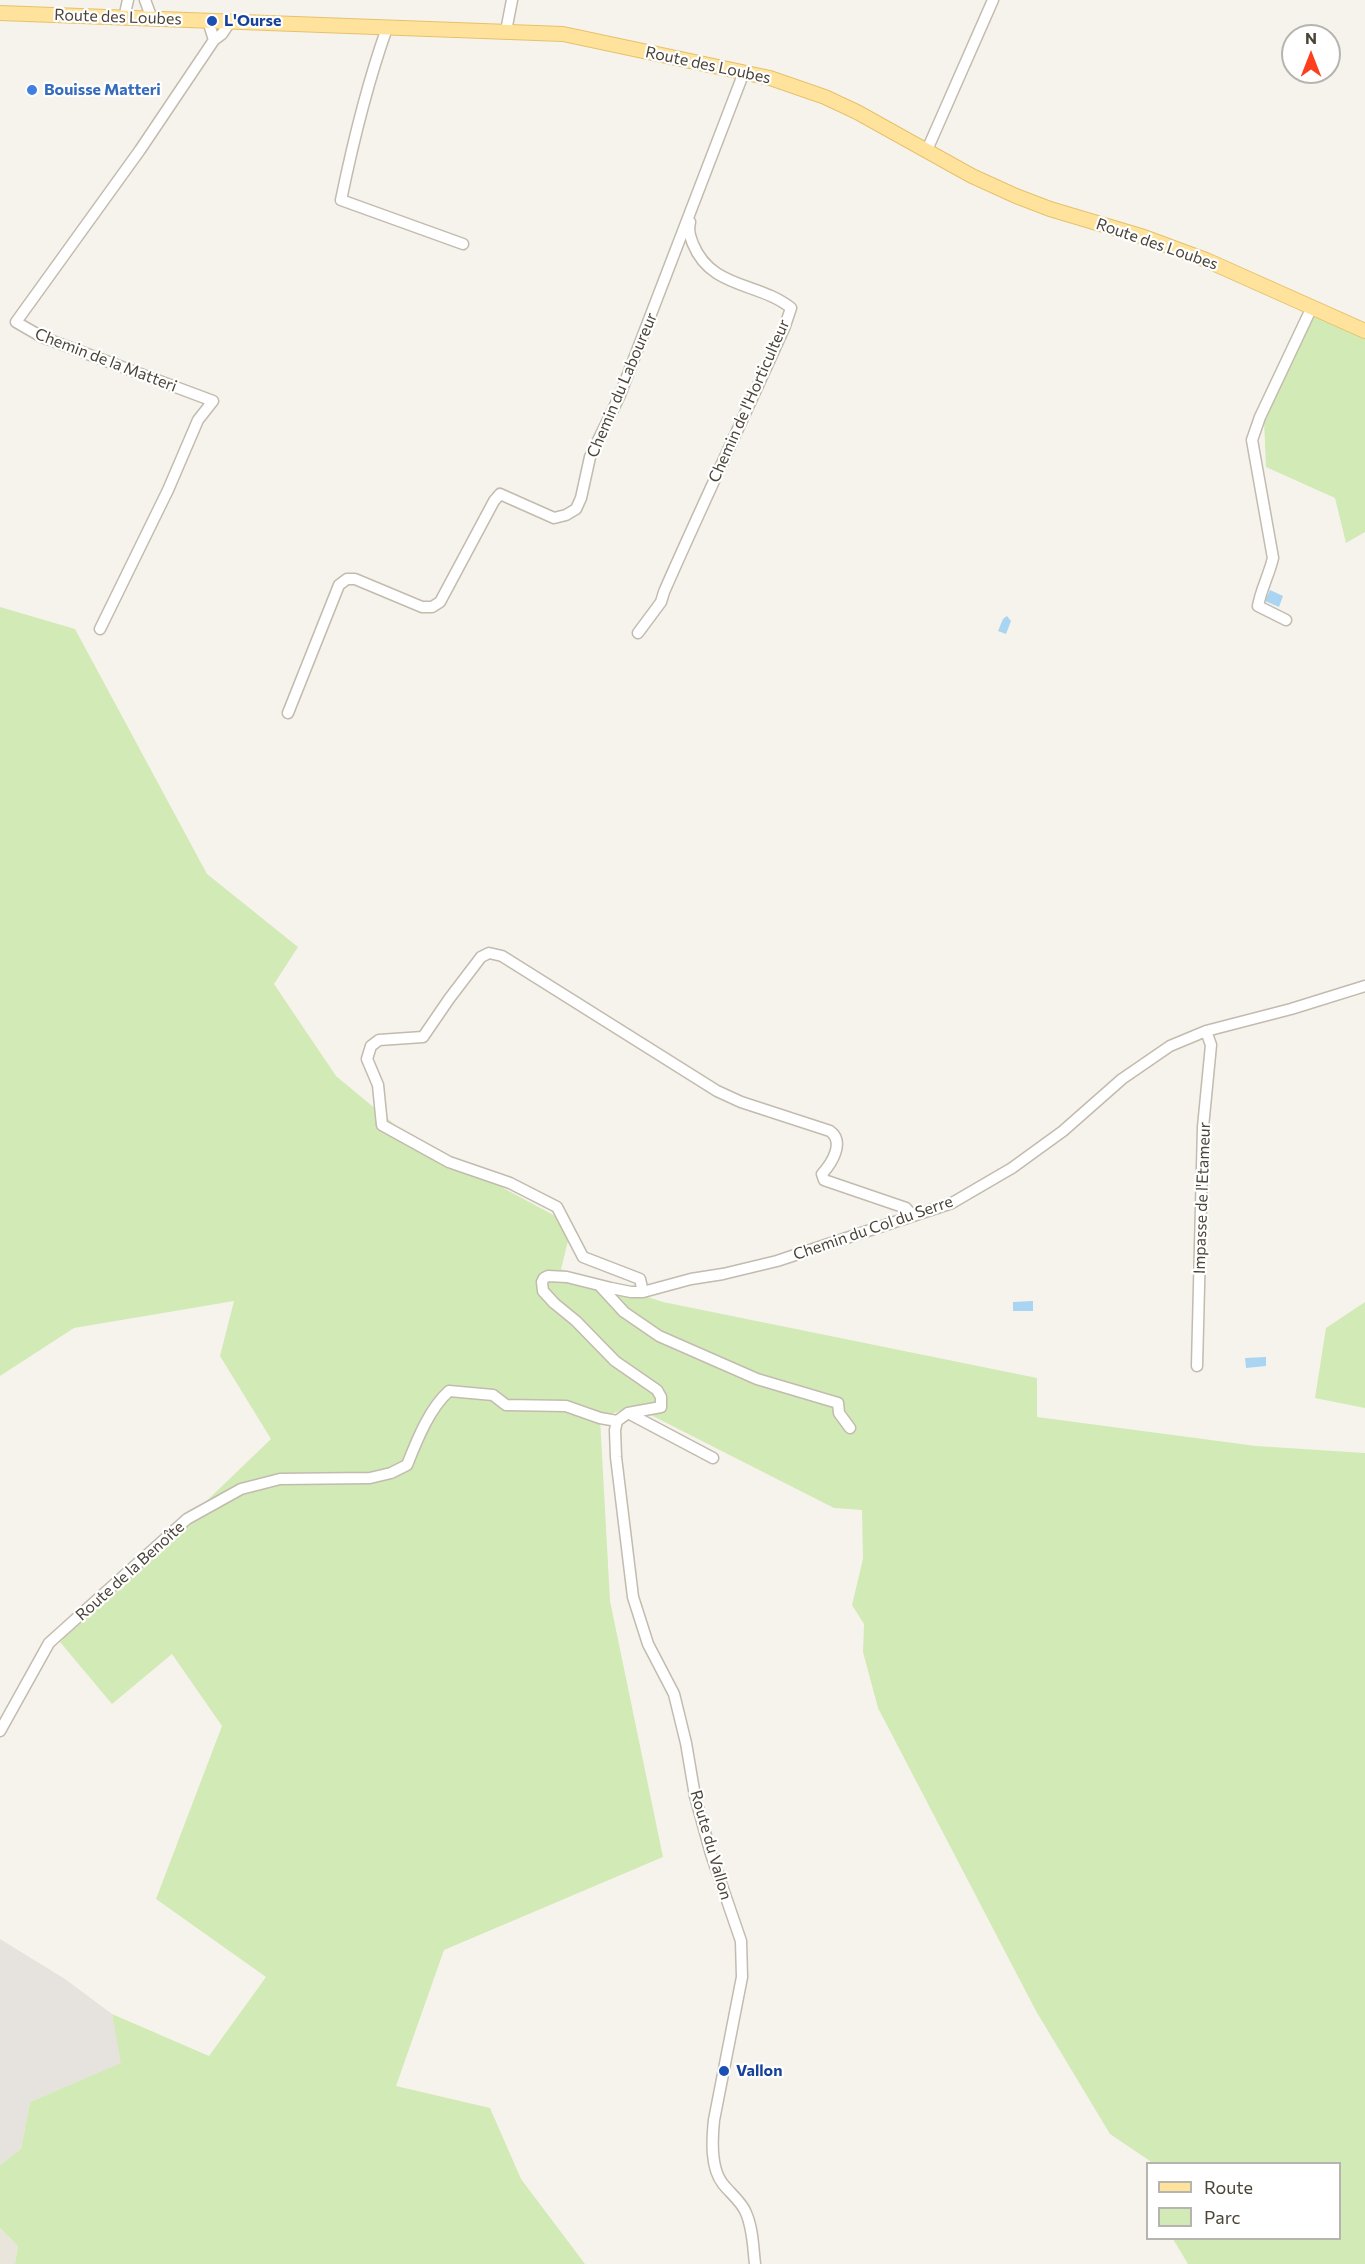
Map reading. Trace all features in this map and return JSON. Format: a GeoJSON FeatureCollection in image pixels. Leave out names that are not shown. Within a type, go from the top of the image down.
{"type":"FeatureCollection","features":[{"type":"Feature","properties":{"kind":"main road","name":"Route des Loubes"},"geometry":{"type":"LineString","coordinates":[[0,13],[506,31],[584,38],[744,72],[825,97],[972,176],[1016,196],[1196,256],[1365,331]]}},
{"type":"Feature","properties":{"kind":"street"},"geometry":{"type":"LineString","coordinates":[[124,18],[128,0]]}},
{"type":"Feature","properties":{"kind":"street"},"geometry":{"type":"LineString","coordinates":[[145,0],[152,19]]}},
{"type":"Feature","properties":{"kind":"street"},"geometry":{"type":"LineString","coordinates":[[506,31],[512,0]]}},
{"type":"Feature","properties":{"kind":"street"},"geometry":{"type":"LineString","coordinates":[[927,150],[993,0]]}},
{"type":"Feature","properties":{"kind":"street"},"geometry":{"type":"LineString","coordinates":[[208,21],[214,40]]}},
{"type":"Feature","properties":{"kind":"street","name":"Chemin de la Matteri"},"geometry":{"type":"LineString","coordinates":[[100,629],[168,490],[198,420],[213,401],[42,337],[16,322],[140,150],[214,40],[222,34],[230,22]]}},
{"type":"Feature","properties":{"kind":"street"},"geometry":{"type":"LineString","coordinates":[[387,28],[352,146],[341,200],[463,244]]}},
{"type":"Feature","properties":{"kind":"street","name":"Chemin du Laboureur"},"geometry":{"type":"LineString","coordinates":[[288,713],[339,585],[347,579],[355,579],[422,607],[432,607],[440,602],[494,501],[500,494],[554,518],[566,515],[576,508],[581,498],[593,449],[620,395],[744,72]]}},
{"type":"Feature","properties":{"kind":"street","name":"Chemin de l'Horticulteur"},"geometry":{"type":"LineString","coordinates":[[638,633],[662,602],[664,592],[705,498],[722,465],[791,309],[783,302],[736,283],[707,267],[697,253],[688,232],[691,210]]}},
{"type":"Feature","properties":{"kind":"street"},"geometry":{"type":"LineString","coordinates":[[1286,620],[1258,606],[1273,558],[1252,440],[1260,417],[1312,307]]}},
{"type":"Feature","properties":{"kind":"street"},"geometry":{"type":"LineString","coordinates":[[643,1292],[640,1279],[583,1257],[557,1207],[510,1183],[449,1162],[382,1125],[378,1085],[367,1059],[371,1046],[379,1040],[423,1038],[481,957],[489,953],[502,956],[717,1091],[741,1102],[830,1131],[836,1135],[837,1141],[832,1163],[822,1174],[824,1180],[906,1208],[913,1216]]}},
{"type":"Feature","properties":{"kind":"street","name":"Chemin du Col du Serre"},"geometry":{"type":"LineString","coordinates":[[628,1413],[661,1407],[661,1397],[657,1390],[605,1353],[576,1322],[554,1303],[542,1287],[542,1282],[548,1276],[567,1277],[631,1292],[643,1292],[691,1279],[731,1273],[777,1261],[952,1203],[1012,1168],[1063,1131],[1122,1079],[1170,1046],[1206,1031],[1291,1009],[1365,986]]}},
{"type":"Feature","properties":{"kind":"street","name":"Impasse de l'Etameur"},"geometry":{"type":"LineString","coordinates":[[1197,1366],[1203,1127],[1211,1045],[1206,1031]]}},
{"type":"Feature","properties":{"kind":"street"},"geometry":{"type":"LineString","coordinates":[[600,1285],[624,1312],[660,1336],[757,1379],[838,1403],[839,1413],[850,1428]]}},
{"type":"Feature","properties":{"kind":"street","name":"Route de la Benoîte"},"geometry":{"type":"LineString","coordinates":[[0,1731],[20,1699],[49,1643],[187,1519],[241,1489],[280,1479],[370,1478],[391,1473],[407,1465],[417,1441],[441,1398],[449,1391],[493,1395],[506,1405],[566,1406],[600,1418],[617,1421]]}},
{"type":"Feature","properties":{"kind":"street"},"geometry":{"type":"LineString","coordinates":[[617,1421],[628,1413],[713,1458]]}},
{"type":"Feature","properties":{"kind":"street","name":"Route du Vallon"},"geometry":{"type":"LineString","coordinates":[[617,1421],[616,1457],[633,1597],[648,1644],[674,1694],[687,1743],[695,1796],[711,1854],[741,1941],[742,1977],[714,2120],[713,2141],[718,2178],[746,2211],[755,2264]]}},
{"type":"Feature","properties":{"kind":"shaded area"},"geometry":{"type":"Polygon","coordinates":[[[0,1939],[65,1979],[112,2014],[122,2063],[30,2102],[21,2149],[0,2165],[0,1939]]]}},
{"type":"Feature","properties":{"kind":"shaded area"},"geometry":{"type":"Polygon","coordinates":[[[0,2228],[18,2246],[15,2264],[0,2264],[0,2228]]]}},
{"type":"Feature","properties":{"kind":"green space"},"geometry":{"type":"Polygon","coordinates":[[[1313,312],[1365,337],[1365,532],[1346,543],[1335,498],[1266,467],[1264,420],[1313,312]]]}},
{"type":"Feature","properties":{"kind":"green space"},"geometry":{"type":"Polygon","coordinates":[[[0,607],[75,629],[207,874],[298,947],[274,984],[336,1076],[412,1139],[572,1225],[561,1269],[663,1302],[1037,1378],[1037,1417],[1256,1446],[1365,1453],[1365,2264],[1188,2264],[1174,2240],[1341,2240],[1341,2162],[1150,2162],[1110,2134],[1036,2011],[878,1708],[863,1652],[864,1624],[852,1605],[863,1559],[862,1510],[834,1508],[633,1406],[600,1418],[610,1601],[663,1857],[444,1950],[396,2086],[490,2108],[521,2179],[585,2264],[15,2264],[18,2246],[0,2228],[0,2165],[21,2149],[30,2102],[121,2063],[112,2014],[209,2056],[266,1977],[156,1899],[222,1726],[172,1654],[112,1704],[60,1642],[271,1439],[220,1356],[234,1301],[74,1328],[0,1376],[0,607]]]}},
{"type":"Feature","properties":{"kind":"green space"},"geometry":{"type":"Polygon","coordinates":[[[1365,1302],[1365,1408],[1315,1398],[1326,1328],[1365,1302]]]}},
{"type":"Feature","properties":{"kind":"water"},"geometry":{"type":"Polygon","coordinates":[[[1270,590],[1283,596],[1279,607],[1265,601],[1270,590]]]}},
{"type":"Feature","properties":{"kind":"water"},"geometry":{"type":"Polygon","coordinates":[[[1007,616],[1011,621],[1006,634],[998,631],[1003,619],[1007,616]]]}},
{"type":"Feature","properties":{"kind":"water"},"geometry":{"type":"Polygon","coordinates":[[[1033,1301],[1033,1311],[1013,1311],[1013,1302],[1033,1301]]]}},
{"type":"Feature","properties":{"kind":"water"},"geometry":{"type":"Polygon","coordinates":[[[1266,1357],[1266,1366],[1246,1368],[1245,1358],[1266,1357]]]}},
{"type":"Feature","properties":{"kind":"place","name":"L'Ourse"},"geometry":{"type":"Point","coordinates":[212,21]}},
{"type":"Feature","properties":{"kind":"place","name":"Bouisse Matteri"},"geometry":{"type":"Point","coordinates":[32,90]}},
{"type":"Feature","properties":{"kind":"place","name":"Vallon"},"geometry":{"type":"Point","coordinates":[724,2071]}}]}
